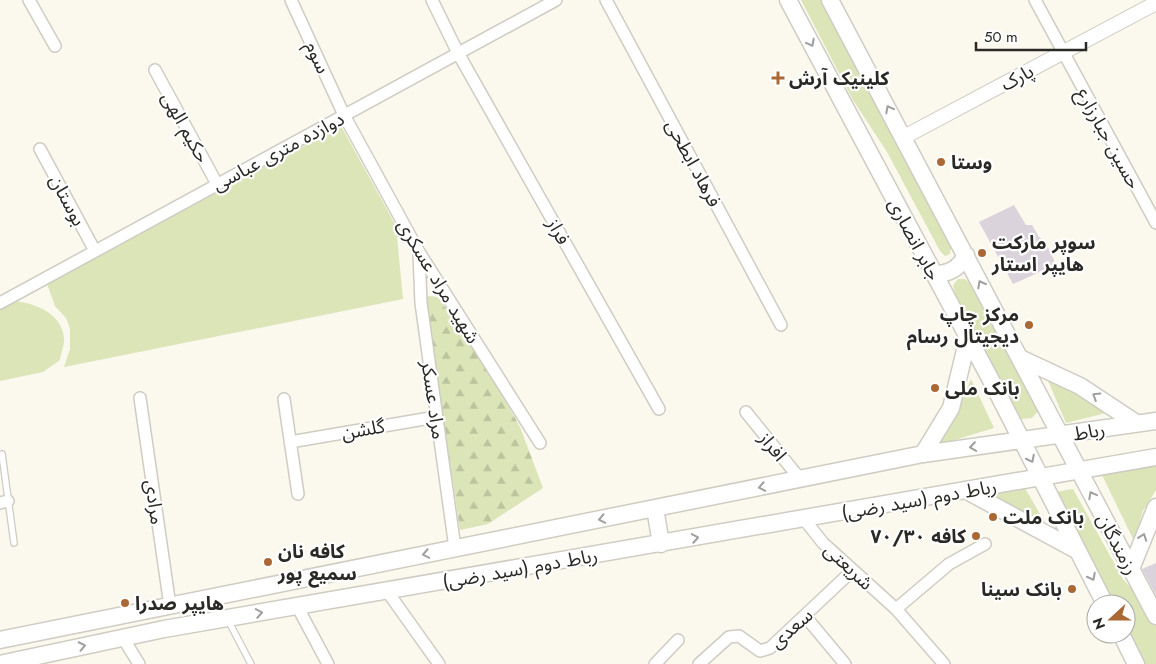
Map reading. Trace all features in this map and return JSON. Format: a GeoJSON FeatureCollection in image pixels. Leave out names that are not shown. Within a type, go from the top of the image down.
{"type":"FeatureCollection","features":[{"type":"Feature","properties":{"kind":"main road","name":"جابر انصاری"},"geometry":{"type":"LineString","coordinates":[[788,0],[1041,478]]}},
{"type":"Feature","properties":{"kind":"main road","name":"جابر انصاری"},"geometry":{"type":"LineString","coordinates":[[830,0],[1080,472]]}},
{"type":"Feature","properties":{"kind":"main road"},"geometry":{"type":"LineString","coordinates":[[934,274],[944,274],[954,270],[961,265],[966,255]]}},
{"type":"Feature","properties":{"kind":"main road"},"geometry":{"type":"LineString","coordinates":[[923,454],[952,408],[968,338]]}},
{"type":"Feature","properties":{"kind":"main road"},"geometry":{"type":"LineString","coordinates":[[1020,358],[1058,374],[1136,423]]}},
{"type":"Feature","properties":{"kind":"main road","name":"رباط"},"geometry":{"type":"LineString","coordinates":[[1021,440],[1156,421]]}},
{"type":"Feature","properties":{"kind":"main road","name":"رباط دوم (سید رضی)"},"geometry":{"type":"LineString","coordinates":[[0,640],[923,454],[1021,440]]}},
{"type":"Feature","properties":{"kind":"main road","name":"رباط"},"geometry":{"type":"LineString","coordinates":[[1041,478],[1156,457]]}},
{"type":"Feature","properties":{"kind":"main road","name":"رزمندگان"},"geometry":{"type":"LineString","coordinates":[[1080,472],[1156,616]]}},
{"type":"Feature","properties":{"kind":"main road","name":"رباط دوم (سید رضی)"},"geometry":{"type":"LineString","coordinates":[[0,664],[50,659],[123,638],[227,618],[1041,478]]}},
{"type":"Feature","properties":{"kind":"main road","name":"رزمندگان"},"geometry":{"type":"LineString","coordinates":[[1041,478],[1100,594]]}},
{"type":"Feature","properties":{"kind":"main road"},"geometry":{"type":"LineString","coordinates":[[967,491],[1078,551]]}},
{"type":"Feature","properties":{"kind":"main road"},"geometry":{"type":"LineString","coordinates":[[1131,569],[1156,507]]}},
{"type":"Feature","properties":{"kind":"main road"},"geometry":{"type":"LineString","coordinates":[[655,508],[662,544]]}},
{"type":"Feature","properties":{"kind":"main road"},"geometry":{"type":"LineString","coordinates":[[1126,644],[1136,664]]}},
{"type":"Feature","properties":{"kind":"street"},"geometry":{"type":"LineString","coordinates":[[29,0],[55,46]]}},
{"type":"Feature","properties":{"kind":"street","name":"سوم"},"geometry":{"type":"LineString","coordinates":[[291,0],[344,115]]}},
{"type":"Feature","properties":{"kind":"street","name":"فراز"},"geometry":{"type":"LineString","coordinates":[[432,0],[458,53],[659,409]]}},
{"type":"Feature","properties":{"kind":"street","name":"دوازده متری عباسی"},"geometry":{"type":"LineString","coordinates":[[0,303],[556,0]]}},
{"type":"Feature","properties":{"kind":"street","name":"فرهاد ابطحی"},"geometry":{"type":"LineString","coordinates":[[606,0],[781,325]]}},
{"type":"Feature","properties":{"kind":"street","name":"حسین جبارزارع"},"geometry":{"type":"LineString","coordinates":[[1035,0],[1156,223]]}},
{"type":"Feature","properties":{"kind":"street","name":"پارک"},"geometry":{"type":"LineString","coordinates":[[904,137],[1156,2]]}},
{"type":"Feature","properties":{"kind":"street","name":"حکیم الهی"},"geometry":{"type":"LineString","coordinates":[[155,70],[217,184]]}},
{"type":"Feature","properties":{"kind":"street","name":"شهید مراد عسکری"},"geometry":{"type":"LineString","coordinates":[[344,115],[419,252],[540,443]]}},
{"type":"Feature","properties":{"kind":"street","name":"بوستان"},"geometry":{"type":"LineString","coordinates":[[40,149],[95,251]]}},
{"type":"Feature","properties":{"kind":"street","name":"مراد عسکر"},"geometry":{"type":"LineString","coordinates":[[419,252],[421,303],[455,548]]}},
{"type":"Feature","properties":{"kind":"street","name":"مرادی"},"geometry":{"type":"LineString","coordinates":[[140,398],[170,606]]}},
{"type":"Feature","properties":{"kind":"street"},"geometry":{"type":"LineString","coordinates":[[284,398],[298,494]]}},
{"type":"Feature","properties":{"kind":"street","name":"افراز"},"geometry":{"type":"LineString","coordinates":[[746,412],[800,479]]}},
{"type":"Feature","properties":{"kind":"street","name":"گلشن"},"geometry":{"type":"LineString","coordinates":[[290,442],[436,417]]}},
{"type":"Feature","properties":{"kind":"street","name":"شریعتی"},"geometry":{"type":"LineString","coordinates":[[804,519],[823,543],[896,609],[944,664]]}},
{"type":"Feature","properties":{"kind":"street"},"geometry":{"type":"LineString","coordinates":[[896,609],[949,564],[985,544]]}},
{"type":"Feature","properties":{"kind":"street","name":"سعدی"},"geometry":{"type":"LineString","coordinates":[[699,664],[729,637],[739,636],[760,651],[770,648],[854,570]]}},
{"type":"Feature","properties":{"kind":"street"},"geometry":{"type":"LineString","coordinates":[[387,591],[439,664]]}},
{"type":"Feature","properties":{"kind":"street"},"geometry":{"type":"LineString","coordinates":[[297,606],[328,664]]}},
{"type":"Feature","properties":{"kind":"street"},"geometry":{"type":"LineString","coordinates":[[805,616],[845,664]]}},
{"type":"Feature","properties":{"kind":"street"},"geometry":{"type":"LineString","coordinates":[[123,638],[139,664]]}},
{"type":"Feature","properties":{"kind":"street"},"geometry":{"type":"LineString","coordinates":[[655,664],[678,640]]}},
{"type":"Feature","properties":{"kind":"lane"},"geometry":{"type":"LineString","coordinates":[[2,454],[4,502],[14,543]]}},
{"type":"Feature","properties":{"kind":"lane"},"geometry":{"type":"LineString","coordinates":[[227,618],[250,664]]}},
{"type":"Feature","properties":{"kind":"green space"},"geometry":{"type":"Polygon","coordinates":[[[801,0],[826,0],[940,224],[951,247],[950,254],[945,256],[940,251],[887,152],[853,100],[801,0]]]}},
{"type":"Feature","properties":{"kind":"green space"},"geometry":{"type":"Polygon","coordinates":[[[341,126],[396,226],[403,299],[64,367],[70,349],[70,328],[66,318],[55,306],[47,284],[341,126]]]}},
{"type":"Feature","properties":{"kind":"green space"},"geometry":{"type":"Polygon","coordinates":[[[958,279],[965,279],[972,285],[1038,411],[1032,418],[1021,419],[955,295],[953,285],[958,279]]]}},
{"type":"Feature","properties":{"kind":"green space"},"geometry":{"type":"Polygon","coordinates":[[[425,296],[438,297],[486,366],[520,427],[543,488],[488,524],[460,530],[425,296]]]}},
{"type":"Feature","properties":{"kind":"green space"},"geometry":{"type":"Polygon","coordinates":[[[14,301],[38,307],[52,316],[62,329],[64,337],[63,346],[60,360],[43,372],[0,381],[0,309],[14,301]]]}},
{"type":"Feature","properties":{"kind":"green space"},"geometry":{"type":"Polygon","coordinates":[[[1046,376],[1110,412],[1066,423],[1046,376]]]}},
{"type":"Feature","properties":{"kind":"green space"},"geometry":{"type":"Polygon","coordinates":[[[971,379],[994,428],[935,446],[958,410],[971,379]]]}},
{"type":"Feature","properties":{"kind":"green space"},"geometry":{"type":"Polygon","coordinates":[[[1156,465],[1156,490],[1143,511],[1134,541],[1102,475],[1156,465]]]}},
{"type":"Feature","properties":{"kind":"green space"},"geometry":{"type":"Polygon","coordinates":[[[1025,488],[1048,528],[986,495],[1025,488]]]}},
{"type":"Feature","properties":{"kind":"green space"},"geometry":{"type":"Polygon","coordinates":[[[1073,489],[1123,579],[1137,595],[1156,626],[1156,664],[1145,664],[1134,644],[1136,644],[1136,594],[1108,594],[1055,492],[1073,489]]]}},
{"type":"Feature","properties":{"kind":"building"},"geometry":{"type":"Polygon","coordinates":[[[1014,205],[1026,225],[1032,225],[1039,237],[1045,241],[1054,260],[1053,266],[1013,284],[979,222],[1014,205]]]}},
{"type":"Feature","properties":{"kind":"building"},"geometry":{"type":"Polygon","coordinates":[[[1156,563],[1156,595],[1142,569],[1156,563]]]}},
{"type":"Feature","properties":{"kind":"place","name":"کلینیک آرش"},"geometry":{"type":"Point","coordinates":[778,78]}},
{"type":"Feature","properties":{"kind":"place","name":"وستا"},"geometry":{"type":"Point","coordinates":[941,162]}},
{"type":"Feature","properties":{"kind":"place","name":"سوپر مارکت هایپر استار"},"geometry":{"type":"Point","coordinates":[982,253]}},
{"type":"Feature","properties":{"kind":"place","name":"مرکز چاپ دیجیتال رسام"},"geometry":{"type":"Point","coordinates":[1029,325]}},
{"type":"Feature","properties":{"kind":"place","name":"بانک ملی"},"geometry":{"type":"Point","coordinates":[935,388]}},
{"type":"Feature","properties":{"kind":"place","name":"بانک ملت"},"geometry":{"type":"Point","coordinates":[993,517]}},
{"type":"Feature","properties":{"kind":"place","name":"کافه ۷۰/۳۰"},"geometry":{"type":"Point","coordinates":[976,536]}},
{"type":"Feature","properties":{"kind":"place","name":"کافه نان سمیع پور"},"geometry":{"type":"Point","coordinates":[268,562]}},
{"type":"Feature","properties":{"kind":"place","name":"بانک سینا"},"geometry":{"type":"Point","coordinates":[1072,589]}},
{"type":"Feature","properties":{"kind":"place","name":"هایپر صدرا"},"geometry":{"type":"Point","coordinates":[125,603]}}]}
